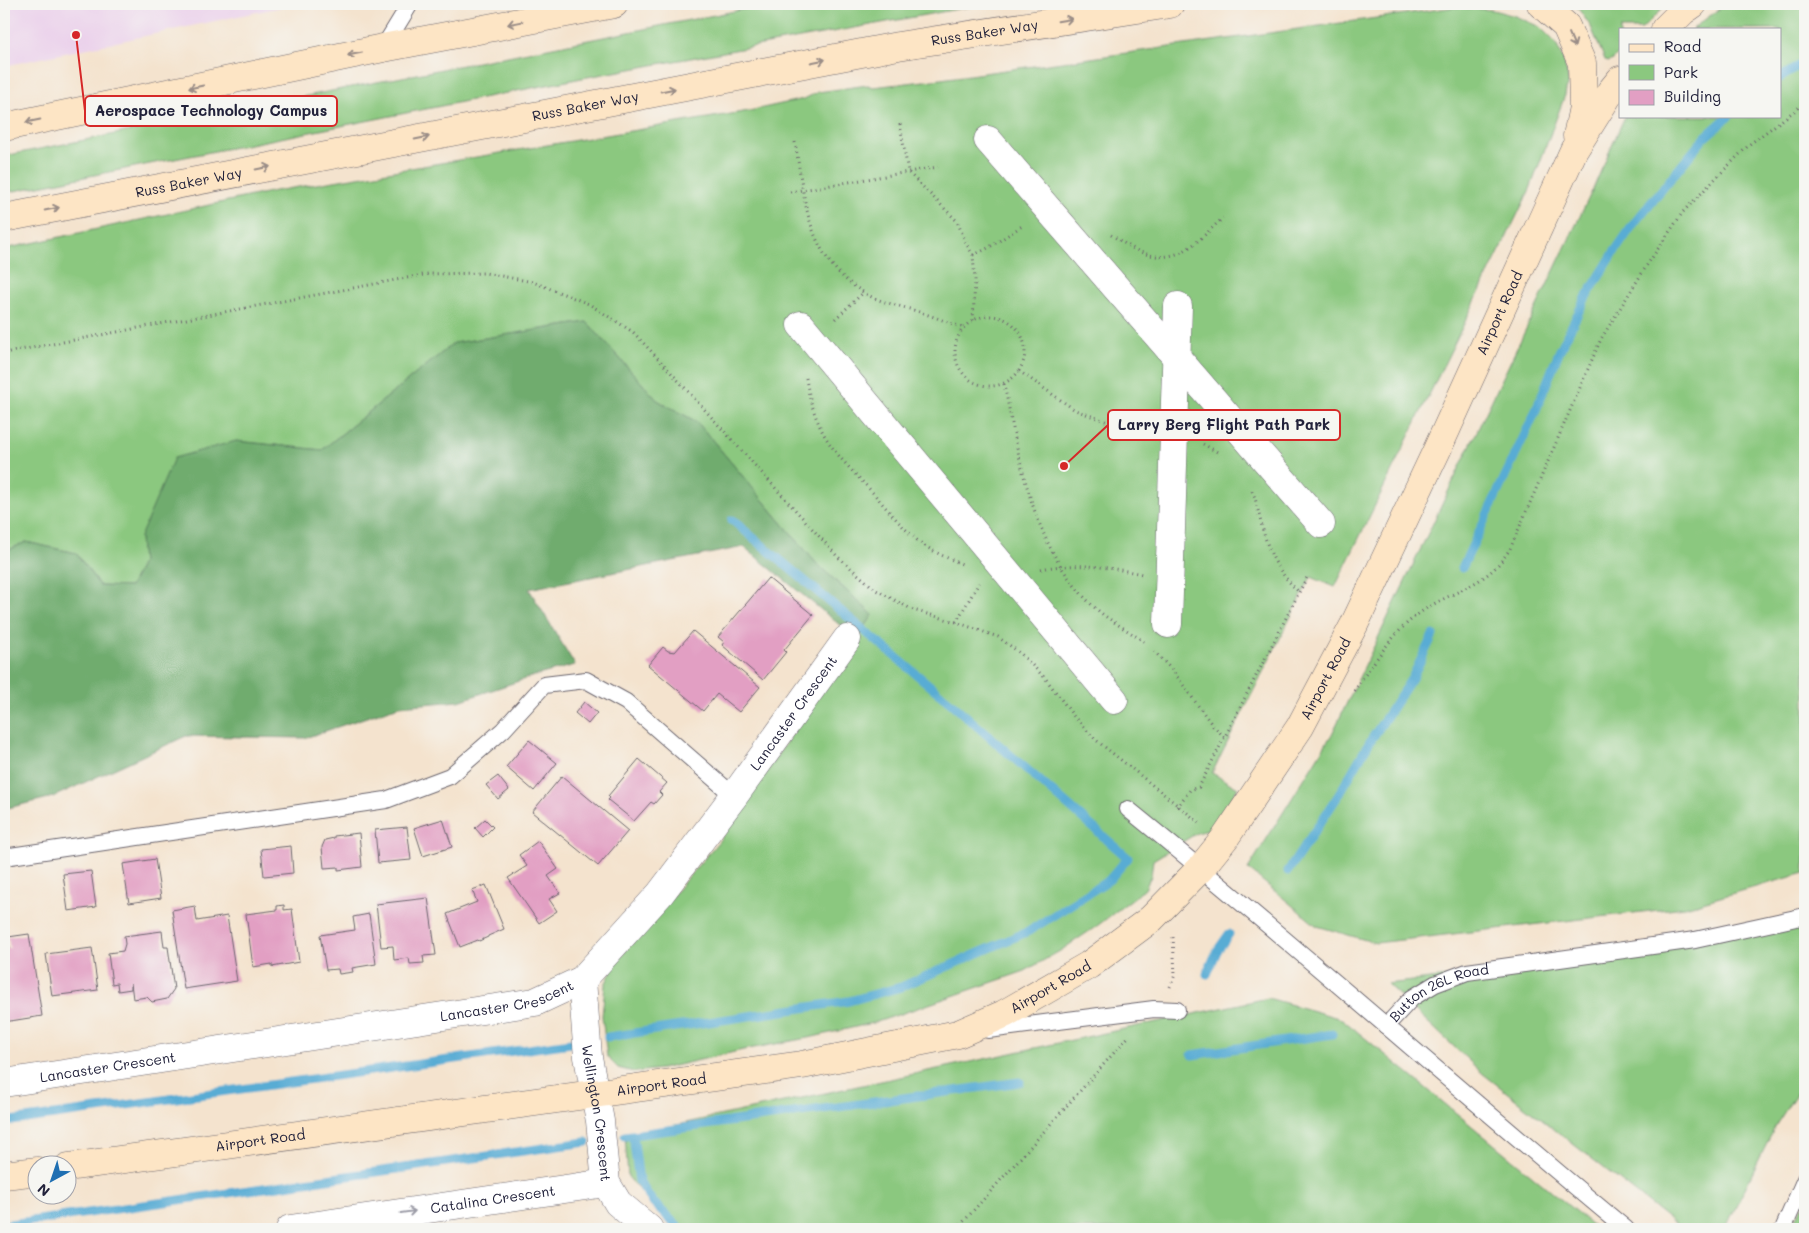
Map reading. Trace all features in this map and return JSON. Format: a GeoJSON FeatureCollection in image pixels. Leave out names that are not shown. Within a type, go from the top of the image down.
{"type":"FeatureCollection","features":[{"type":"Feature","properties":{"kind":"main road"},"geometry":{"type":"LineString","coordinates":[[4,127],[383,48],[614,4]]}},
{"type":"Feature","properties":{"kind":"main road","name":"Russ Baker Way"},"geometry":{"type":"LineString","coordinates":[[4,218],[898,46],[1170,4]]}},
{"type":"Feature","properties":{"kind":"main road"},"geometry":{"type":"LineString","coordinates":[[1541,4],[1566,26],[1582,63],[1583,107],[1574,150]]}},
{"type":"Feature","properties":{"kind":"main road"},"geometry":{"type":"LineString","coordinates":[[1666,28],[1693,4]]}},
{"type":"Feature","properties":{"kind":"main road"},"geometry":{"type":"LineString","coordinates":[[1574,150],[1619,81]]}},
{"type":"Feature","properties":{"kind":"main road","name":"Airport Road"},"geometry":{"type":"LineString","coordinates":[[78,1166],[594,1094],[625,1088],[802,1065],[958,1034],[1004,1014],[1089,965],[1151,919],[1200,868],[1225,838],[1300,727],[1354,625],[1436,452],[1574,150]]}},
{"type":"Feature","properties":{"kind":"main road"},"geometry":{"type":"LineString","coordinates":[[4,1175],[28,1172]]}},
{"type":"Feature","properties":{"kind":"street"},"geometry":{"type":"LineString","coordinates":[[988,140],[1321,524]]}},
{"type":"Feature","properties":{"kind":"street"},"geometry":{"type":"LineString","coordinates":[[1168,624],[1178,306]]}},
{"type":"Feature","properties":{"kind":"street"},"geometry":{"type":"LineString","coordinates":[[801,325],[1114,700]]}},
{"type":"Feature","properties":{"kind":"street","name":"Lancaster Crescent"},"geometry":{"type":"LineString","coordinates":[[4,1082],[535,1002],[582,980],[660,894],[734,796],[847,639]]}},
{"type":"Feature","properties":{"kind":"street","name":"Wellington Crescent"},"geometry":{"type":"LineString","coordinates":[[582,980],[588,1057],[600,1121],[606,1183],[618,1203],[648,1229]]}},
{"type":"Feature","properties":{"kind":"street","name":"Catalina Crescent"},"geometry":{"type":"LineString","coordinates":[[290,1229],[606,1183]]}},
{"type":"Feature","properties":{"kind":"lane"},"geometry":{"type":"LineString","coordinates":[[383,48],[410,4]]}},
{"type":"Feature","properties":{"kind":"lane"},"geometry":{"type":"LineString","coordinates":[[4,857],[386,800],[450,776],[503,730],[544,685],[586,680],[626,702],[734,796]]}},
{"type":"Feature","properties":{"kind":"lane"},"geometry":{"type":"LineString","coordinates":[[1128,809],[1386,1026]]}},
{"type":"Feature","properties":{"kind":"lane","name":"Button 26L Road"},"geometry":{"type":"LineString","coordinates":[[1626,1229],[1522,1143],[1386,1026],[1412,998],[1435,984],[1467,972],[1695,940],[1805,916]]}},
{"type":"Feature","properties":{"kind":"lane"},"geometry":{"type":"LineString","coordinates":[[958,1034],[1154,1009],[1176,1010]]}},
{"type":"Feature","properties":{"kind":"lane"},"geometry":{"type":"LineString","coordinates":[[1783,1229],[1805,1179]]}},
{"type":"Feature","properties":{"kind":"path"},"geometry":{"type":"LineString","coordinates":[[1351,696],[1393,638],[1418,614],[1480,579],[1496,567],[1510,549],[1601,339],[1647,265],[1684,212],[1718,176],[1750,144],[1805,103]]}},
{"type":"Feature","properties":{"kind":"path"},"geometry":{"type":"LineString","coordinates":[[900,124],[908,172],[957,221],[973,255],[975,280],[973,321]]}},
{"type":"Feature","properties":{"kind":"path"},"geometry":{"type":"LineString","coordinates":[[795,142],[807,213],[813,234],[823,251],[842,275],[863,293],[964,328]]}},
{"type":"Feature","properties":{"kind":"path"},"geometry":{"type":"LineString","coordinates":[[790,192],[938,166]]}},
{"type":"Feature","properties":{"kind":"path"},"geometry":{"type":"LineString","coordinates":[[4,354],[428,274],[485,273],[533,282],[589,304],[633,332],[666,366],[837,556],[876,590],[913,610],[956,622],[998,637],[1020,653],[1046,679],[1075,718],[1096,740],[1197,822]]}},
{"type":"Feature","properties":{"kind":"path"},"geometry":{"type":"LineString","coordinates":[[996,316],[1016,328],[1022,338],[1025,349],[1024,361],[1019,372],[1004,384],[992,386],[980,385],[970,380],[962,372],[956,361],[955,349],[958,338],[964,328],[973,321],[984,317],[996,316]]}},
{"type":"Feature","properties":{"kind":"path"},"geometry":{"type":"LineString","coordinates":[[1004,384],[1033,508],[1047,543],[1060,565],[1090,603],[1109,620],[1145,643]]}},
{"type":"Feature","properties":{"kind":"path"},"geometry":{"type":"LineString","coordinates":[[956,622],[983,577]]}},
{"type":"Feature","properties":{"kind":"path"},"geometry":{"type":"LineString","coordinates":[[1177,806],[1190,790],[1199,787],[1307,577]]}},
{"type":"Feature","properties":{"kind":"path"},"geometry":{"type":"LineString","coordinates":[[1152,648],[1172,671],[1213,726],[1225,737]]}},
{"type":"Feature","properties":{"kind":"path"},"geometry":{"type":"LineString","coordinates":[[957,1229],[1167,994],[1175,974],[1173,932]]}},
{"type":"Feature","properties":{"kind":"shaded area"},"geometry":{"type":"Polygon","coordinates":[[[4,4],[295,4],[4,66],[4,4]]]}},
{"type":"Feature","properties":{"kind":"green space"},"geometry":{"type":"Polygon","coordinates":[[[770,4],[985,4],[582,78],[4,193],[4,156],[770,4]]]}},
{"type":"Feature","properties":{"kind":"green space"},"geometry":{"type":"Polygon","coordinates":[[[1575,4],[1667,4],[1643,28],[1619,28],[1619,53],[1613,60],[1608,62],[1605,60],[1591,27],[1575,4]]]}},
{"type":"Feature","properties":{"kind":"green space"},"geometry":{"type":"Polygon","coordinates":[[[1726,4],[1805,4],[1805,873],[1685,907],[1376,943],[1317,926],[1248,869],[1332,734],[1593,189],[1624,118],[1782,118],[1782,28],[1693,28],[1726,4]]]}},
{"type":"Feature","properties":{"kind":"green space"},"geometry":{"type":"Polygon","coordinates":[[[1455,7],[1493,10],[1515,16],[1540,27],[1555,42],[1564,61],[1568,79],[1565,95],[1530,189],[1335,587],[1311,577],[1212,773],[1238,788],[1208,830],[1197,833],[1153,860],[1151,876],[1145,889],[1097,926],[1060,951],[1025,971],[877,1022],[661,1069],[634,1072],[618,1068],[607,1057],[602,1016],[605,985],[615,963],[719,841],[873,615],[816,563],[697,422],[657,400],[587,322],[454,343],[322,450],[236,441],[140,537],[142,563],[130,587],[100,586],[76,553],[26,542],[4,552],[4,249],[275,191],[749,111],[804,99],[818,92],[868,85],[873,87],[941,79],[1455,7]]]}},
{"type":"Feature","properties":{"kind":"green space"},"geometry":{"type":"Polygon","coordinates":[[[587,322],[657,400],[697,422],[816,563],[873,615],[857,639],[744,547],[529,589],[575,665],[534,676],[459,701],[399,706],[305,738],[186,736],[53,797],[4,809],[4,552],[26,542],[76,553],[100,586],[130,587],[142,563],[140,537],[174,458],[236,441],[322,450],[454,343],[587,322]]]}},
{"type":"Feature","properties":{"kind":"green space"},"geometry":{"type":"Polygon","coordinates":[[[1805,921],[1805,1080],[1776,1125],[1725,1229],[1682,1229],[1482,1073],[1387,984],[1620,957],[1805,921]]]}},
{"type":"Feature","properties":{"kind":"green space"},"geometry":{"type":"Polygon","coordinates":[[[1268,998],[1342,1019],[1597,1229],[675,1229],[628,1177],[625,1136],[1268,998]]]}},
{"type":"Feature","properties":{"kind":"green space"},"geometry":{"type":"Polygon","coordinates":[[[1805,1203],[1805,1229],[1793,1229],[1798,1214],[1805,1203]]]}},
{"type":"Feature","properties":{"kind":"building"},"geometry":{"type":"Polygon","coordinates":[[[768,578],[813,615],[784,650],[786,652],[763,680],[722,645],[724,642],[718,637],[768,578]]]}},
{"type":"Feature","properties":{"kind":"building"},"geometry":{"type":"Polygon","coordinates":[[[693,631],[760,687],[739,712],[717,694],[703,711],[648,665],[663,647],[668,651],[675,652],[693,631]]]}},
{"type":"Feature","properties":{"kind":"building"},"geometry":{"type":"Polygon","coordinates":[[[584,702],[597,713],[588,724],[575,713],[584,702]]]}},
{"type":"Feature","properties":{"kind":"building"},"geometry":{"type":"Polygon","coordinates":[[[529,740],[557,763],[534,791],[506,767],[529,740]]]}},
{"type":"Feature","properties":{"kind":"building"},"geometry":{"type":"Polygon","coordinates":[[[639,759],[667,783],[659,792],[662,795],[654,804],[651,802],[634,821],[608,800],[610,798],[608,796],[639,759]]]}},
{"type":"Feature","properties":{"kind":"building"},"geometry":{"type":"Polygon","coordinates":[[[498,776],[509,790],[498,799],[486,785],[498,776]]]}},
{"type":"Feature","properties":{"kind":"building"},"geometry":{"type":"Polygon","coordinates":[[[562,776],[628,831],[598,866],[532,812],[562,776]]]}},
{"type":"Feature","properties":{"kind":"building"},"geometry":{"type":"Polygon","coordinates":[[[443,819],[452,847],[423,856],[414,828],[443,819]]]}},
{"type":"Feature","properties":{"kind":"building"},"geometry":{"type":"Polygon","coordinates":[[[485,819],[493,827],[483,837],[475,828],[485,819]]]}},
{"type":"Feature","properties":{"kind":"building"},"geometry":{"type":"Polygon","coordinates":[[[407,827],[411,860],[378,863],[375,830],[407,827]]]}},
{"type":"Feature","properties":{"kind":"building"},"geometry":{"type":"Polygon","coordinates":[[[359,833],[362,867],[338,870],[338,867],[324,868],[322,847],[325,840],[334,838],[334,836],[359,833]]]}},
{"type":"Feature","properties":{"kind":"building"},"geometry":{"type":"Polygon","coordinates":[[[538,841],[558,869],[548,876],[560,893],[549,899],[557,911],[539,923],[508,878],[527,866],[519,855],[538,841]]]}},
{"type":"Feature","properties":{"kind":"building"},"geometry":{"type":"Polygon","coordinates":[[[291,846],[293,873],[264,876],[261,849],[291,846]]]}},
{"type":"Feature","properties":{"kind":"building"},"geometry":{"type":"Polygon","coordinates":[[[155,859],[161,898],[129,903],[123,864],[155,859]]]}},
{"type":"Feature","properties":{"kind":"building"},"geometry":{"type":"Polygon","coordinates":[[[91,871],[96,907],[68,911],[63,874],[91,871]]]}},
{"type":"Feature","properties":{"kind":"building"},"geometry":{"type":"Polygon","coordinates":[[[486,885],[504,929],[479,941],[460,947],[447,914],[477,902],[472,890],[486,885]]]}},
{"type":"Feature","properties":{"kind":"building"},"geometry":{"type":"Polygon","coordinates":[[[428,898],[436,955],[423,956],[424,963],[410,964],[409,958],[394,960],[393,946],[381,947],[376,904],[428,898]]]}},
{"type":"Feature","properties":{"kind":"building"},"geometry":{"type":"Polygon","coordinates":[[[284,905],[284,910],[292,909],[299,962],[272,967],[272,964],[253,967],[246,914],[277,910],[277,906],[284,905]]]}},
{"type":"Feature","properties":{"kind":"building"},"geometry":{"type":"Polygon","coordinates":[[[195,906],[197,921],[227,916],[237,981],[184,989],[172,910],[195,906]]]}},
{"type":"Feature","properties":{"kind":"building"},"geometry":{"type":"Polygon","coordinates":[[[369,914],[376,964],[352,968],[353,972],[339,974],[338,969],[326,970],[320,935],[355,930],[353,917],[369,914]]]}},
{"type":"Feature","properties":{"kind":"building"},"geometry":{"type":"Polygon","coordinates":[[[162,931],[164,947],[168,947],[174,989],[167,999],[152,1002],[147,997],[133,999],[131,983],[131,989],[118,991],[117,983],[112,984],[108,953],[123,951],[125,944],[124,936],[162,931]]]}},
{"type":"Feature","properties":{"kind":"building"},"geometry":{"type":"Polygon","coordinates":[[[29,934],[42,1016],[4,1022],[4,949],[10,948],[8,937],[29,934]]]}},
{"type":"Feature","properties":{"kind":"building"},"geometry":{"type":"Polygon","coordinates":[[[92,948],[98,990],[52,996],[46,954],[92,948]]]}},
{"type":"Feature","properties":{"kind":"waterway"},"geometry":{"type":"LineString","coordinates":[[1782,77],[1805,62]]}},
{"type":"Feature","properties":{"kind":"waterway"},"geometry":{"type":"LineString","coordinates":[[1462,568],[1534,415],[1559,352],[1584,301],[1635,222],[1705,137],[1727,118]]}},
{"type":"Feature","properties":{"kind":"waterway"},"geometry":{"type":"LineString","coordinates":[[608,1037],[849,1001],[901,987],[1029,931],[1109,880],[1128,858],[952,704],[732,520]]}},
{"type":"Feature","properties":{"kind":"waterway"},"geometry":{"type":"LineString","coordinates":[[1288,871],[1338,796],[1369,743],[1412,678],[1433,635]]}},
{"type":"Feature","properties":{"kind":"waterway"},"geometry":{"type":"LineString","coordinates":[[1207,974],[1217,951],[1229,934]]}},
{"type":"Feature","properties":{"kind":"waterway"},"geometry":{"type":"LineString","coordinates":[[1192,1055],[1332,1034]]}},
{"type":"Feature","properties":{"kind":"waterway"},"geometry":{"type":"LineString","coordinates":[[4,1122],[571,1043]]}},
{"type":"Feature","properties":{"kind":"waterway"},"geometry":{"type":"LineString","coordinates":[[625,1136],[1020,1082]]}},
{"type":"Feature","properties":{"kind":"waterway"},"geometry":{"type":"LineString","coordinates":[[633,1135],[639,1181],[652,1201],[680,1229]]}},
{"type":"Feature","properties":{"kind":"waterway"},"geometry":{"type":"LineString","coordinates":[[4,1225],[586,1142]]}},
{"type":"Feature","properties":{"kind":"place","name":"Aerospace Technology Campus"},"geometry":{"type":"Point","coordinates":[76,35]}},
{"type":"Feature","properties":{"kind":"place","name":"Larry Berg Flight Path Park"},"geometry":{"type":"Point","coordinates":[1064,466]}}]}
